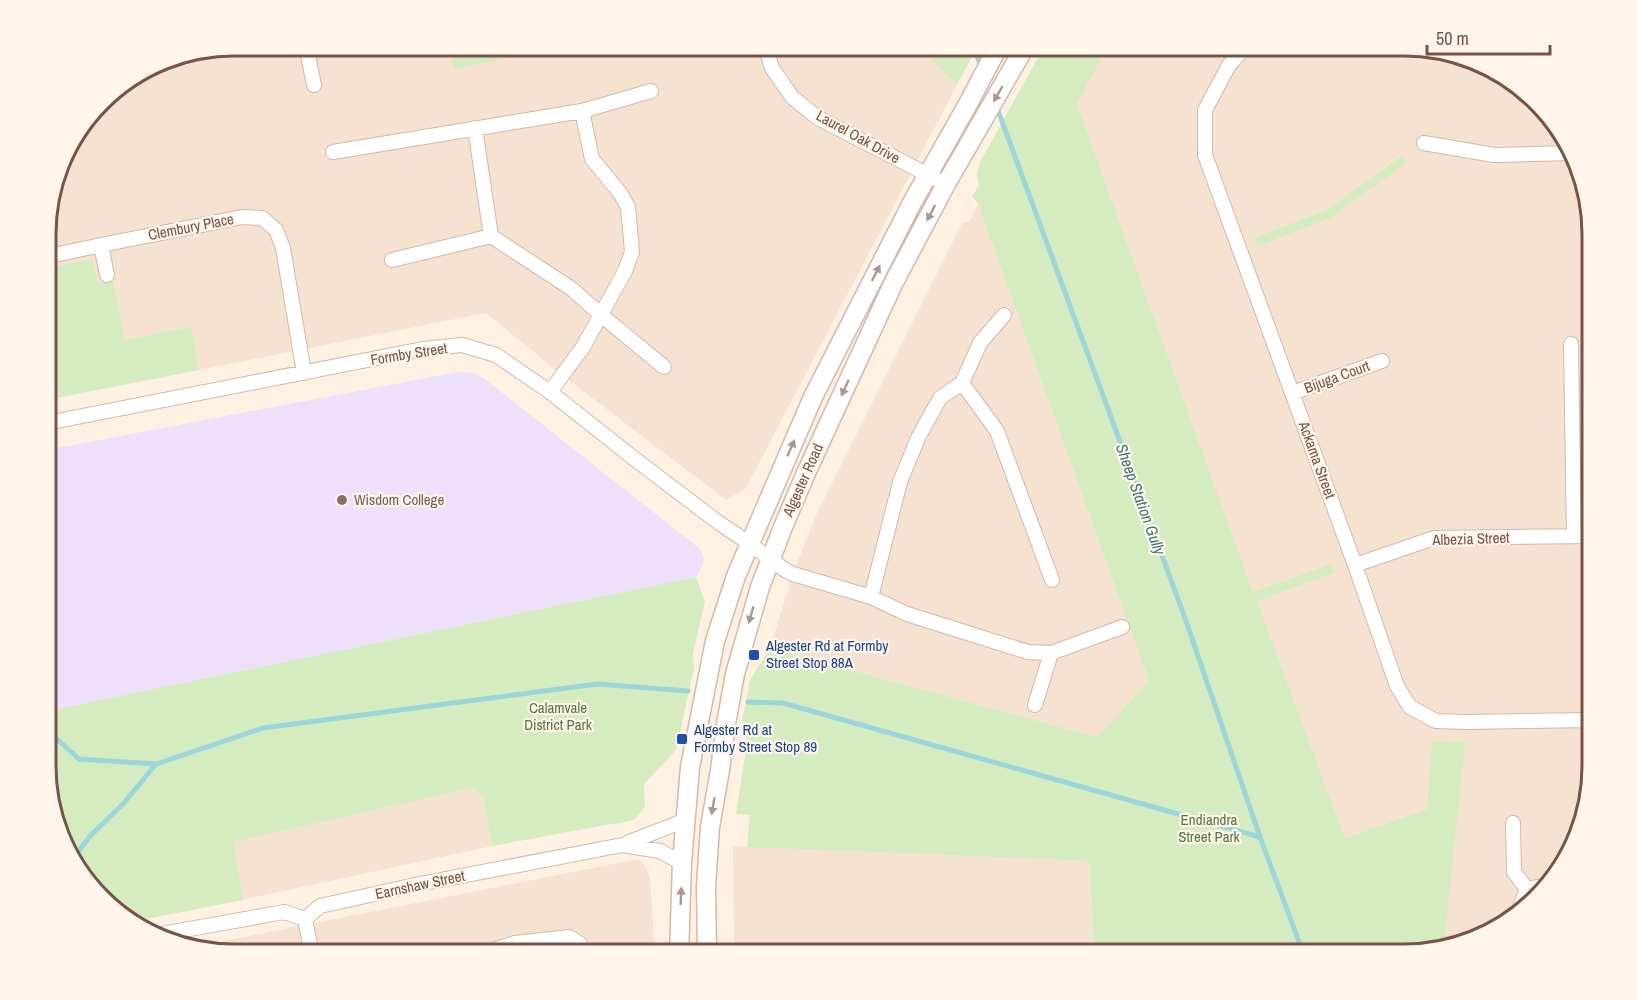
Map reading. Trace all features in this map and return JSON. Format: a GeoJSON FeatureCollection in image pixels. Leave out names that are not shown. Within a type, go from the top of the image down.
{"type":"FeatureCollection","features":[{"type":"Feature","properties":{"kind":"main road","name":"Algester Road"},"geometry":{"type":"LineString","coordinates":[[679,944],[682,863],[690,767],[715,641],[736,576],[813,397],[928,175],[994,55]]}},
{"type":"Feature","properties":{"kind":"main road","name":"Algester Road"},"geometry":{"type":"LineString","coordinates":[[707,944],[706,886],[710,827],[726,724],[735,674],[770,560],[811,463],[893,284],[946,184],[1020,55]]}},
{"type":"Feature","properties":{"kind":"street"},"geometry":{"type":"LineString","coordinates":[[308,55],[314,85]]}},
{"type":"Feature","properties":{"kind":"street","name":"Laurel Oak Drive"},"geometry":{"type":"LineString","coordinates":[[768,55],[772,68],[792,97],[818,118],[946,184]]}},
{"type":"Feature","properties":{"kind":"street","name":"Ackama Street"},"geometry":{"type":"LineString","coordinates":[[1238,55],[1229,65],[1205,110],[1204,155],[1355,565],[1397,686],[1410,707],[1436,721],[1581,720]]}},
{"type":"Feature","properties":{"kind":"street"},"geometry":{"type":"LineString","coordinates":[[333,152],[582,111],[651,91]]}},
{"type":"Feature","properties":{"kind":"street"},"geometry":{"type":"LineString","coordinates":[[550,392],[584,346],[625,271],[632,252],[628,207],[592,159],[582,111]]}},
{"type":"Feature","properties":{"kind":"street"},"geometry":{"type":"LineString","coordinates":[[475,128],[491,236]]}},
{"type":"Feature","properties":{"kind":"street"},"geometry":{"type":"LineString","coordinates":[[1424,143],[1494,154],[1562,153]]}},
{"type":"Feature","properties":{"kind":"street","name":"Clembury Place"},"geometry":{"type":"LineString","coordinates":[[59,254],[242,217],[262,218],[276,230],[283,248],[304,373]]}},
{"type":"Feature","properties":{"kind":"street"},"geometry":{"type":"LineString","coordinates":[[392,260],[491,236],[572,289],[664,367]]}},
{"type":"Feature","properties":{"kind":"street"},"geometry":{"type":"LineString","coordinates":[[101,245],[107,275]]}},
{"type":"Feature","properties":{"kind":"street"},"geometry":{"type":"LineString","coordinates":[[871,597],[900,482],[918,438],[940,398],[962,383],[980,343],[1004,315]]}},
{"type":"Feature","properties":{"kind":"street"},"geometry":{"type":"LineString","coordinates":[[1571,344],[1574,536]]}},
{"type":"Feature","properties":{"kind":"street","name":"Formby Street"},"geometry":{"type":"LineString","coordinates":[[55,421],[423,349],[462,345],[496,355],[550,392],[645,468],[785,570],[871,597],[907,614],[1028,652],[1051,653]]}},
{"type":"Feature","properties":{"kind":"street","name":"Bijuga Court"},"geometry":{"type":"LineString","coordinates":[[1292,393],[1382,361]]}},
{"type":"Feature","properties":{"kind":"street"},"geometry":{"type":"LineString","coordinates":[[962,383],[997,431],[1052,580]]}},
{"type":"Feature","properties":{"kind":"street","name":"Albezia Street"},"geometry":{"type":"LineString","coordinates":[[1355,565],[1434,538],[1581,536]]}},
{"type":"Feature","properties":{"kind":"street"},"geometry":{"type":"LineString","coordinates":[[1035,705],[1051,653],[1122,627]]}},
{"type":"Feature","properties":{"kind":"street"},"geometry":{"type":"LineString","coordinates":[[622,845],[686,820]]}},
{"type":"Feature","properties":{"kind":"street"},"geometry":{"type":"LineString","coordinates":[[1513,823],[1514,872],[1527,889]]}},
{"type":"Feature","properties":{"kind":"street","name":"Earnshaw Street"},"geometry":{"type":"LineString","coordinates":[[305,919],[320,906],[622,845],[660,851],[682,863]]}},
{"type":"Feature","properties":{"kind":"street"},"geometry":{"type":"LineString","coordinates":[[1527,889],[1533,888]]}},
{"type":"Feature","properties":{"kind":"street"},"geometry":{"type":"LineString","coordinates":[[1524,897],[1527,889]]}},
{"type":"Feature","properties":{"kind":"street"},"geometry":{"type":"LineString","coordinates":[[169,932],[284,912],[305,919],[310,944]]}},
{"type":"Feature","properties":{"kind":"street"},"geometry":{"type":"LineString","coordinates":[[512,944],[569,938],[580,944]]}},
{"type":"Feature","properties":{"kind":"shaded area"},"geometry":{"type":"Polygon","coordinates":[[[233,55],[451,55],[454,69],[523,55],[927,55],[957,85],[746,488],[726,500],[562,375],[486,313],[199,370],[191,328],[125,340],[113,280],[98,283],[93,259],[55,266],[57,210],[65,176],[79,144],[100,116],[116,100],[144,79],[176,65],[210,57],[233,55]]]}},
{"type":"Feature","properties":{"kind":"shaded area"},"geometry":{"type":"Polygon","coordinates":[[[1104,55],[1404,55],[1427,57],[1472,69],[1512,92],[1545,125],[1568,165],[1578,199],[1581,222],[1580,790],[1568,835],[1558,856],[1545,875],[1521,900],[1502,915],[1482,926],[1445,939],[1464,742],[1432,741],[1427,809],[1345,838],[1257,601],[1333,573],[1330,564],[1253,592],[1077,104],[1104,55]],[[1400,156],[1326,210],[1255,238],[1330,217],[1405,163],[1400,156]]]}},
{"type":"Feature","properties":{"kind":"shaded area"},"geometry":{"type":"Polygon","coordinates":[[[978,204],[1149,681],[1097,737],[770,648],[793,574],[816,515],[962,223],[969,222],[978,204]]]}},
{"type":"Feature","properties":{"kind":"shaded area","name":"Wisdom College"},"geometry":{"type":"Polygon","coordinates":[[[458,372],[474,373],[486,380],[700,549],[704,559],[696,577],[55,709],[55,448],[458,372]]]}},
{"type":"Feature","properties":{"kind":"shaded area"},"geometry":{"type":"Polygon","coordinates":[[[472,788],[483,797],[492,846],[243,900],[232,842],[472,788]]]}},
{"type":"Feature","properties":{"kind":"shaded area"},"geometry":{"type":"Polygon","coordinates":[[[733,846],[1089,861],[1094,944],[734,944],[733,846]]]}},
{"type":"Feature","properties":{"kind":"shaded area"},"geometry":{"type":"Polygon","coordinates":[[[638,859],[644,864],[650,877],[654,944],[213,943],[638,859]]]}},
{"type":"Feature","properties":{"kind":"green space"},"geometry":{"type":"Polygon","coordinates":[[[451,55],[523,55],[454,69],[451,55]]]}},
{"type":"Feature","properties":{"kind":"green space"},"geometry":{"type":"Polygon","coordinates":[[[927,55],[973,55],[957,85],[927,55]]]}},
{"type":"Feature","properties":{"kind":"green space","name":"Endiandra Street Park"},"geometry":{"type":"Polygon","coordinates":[[[1039,55],[1104,55],[1077,104],[1253,592],[1330,564],[1334,573],[1257,601],[1345,838],[1427,809],[1432,741],[1465,742],[1445,939],[1415,944],[1094,944],[1089,861],[747,847],[750,815],[736,814],[747,742],[742,721],[750,680],[770,648],[1097,737],[1149,681],[978,204],[972,196],[979,186],[977,173],[980,162],[1039,55]]]}},
{"type":"Feature","properties":{"kind":"green space"},"geometry":{"type":"Polygon","coordinates":[[[1401,156],[1406,163],[1330,218],[1258,246],[1254,238],[1326,210],[1401,156]]]}},
{"type":"Feature","properties":{"kind":"green space"},"geometry":{"type":"Polygon","coordinates":[[[93,259],[98,283],[113,280],[125,340],[191,327],[199,370],[55,398],[55,266],[93,259]]]}},
{"type":"Feature","properties":{"kind":"green space","name":"Calamvale District Park"},"geometry":{"type":"Polygon","coordinates":[[[696,577],[705,602],[693,653],[694,668],[676,750],[644,784],[645,807],[634,820],[492,846],[483,797],[472,788],[233,842],[243,900],[142,920],[125,908],[92,875],[69,835],[57,790],[55,709],[696,577]]]}},
{"type":"Feature","properties":{"kind":"waterway","name":"Sheep Station Gully"},"geometry":{"type":"LineString","coordinates":[[977,55],[982,69]]}},
{"type":"Feature","properties":{"kind":"waterway","name":"Sheep Station Gully"},"geometry":{"type":"LineString","coordinates":[[996,105],[1185,618],[1260,837],[1300,944]]}},
{"type":"Feature","properties":{"kind":"waterway"},"geometry":{"type":"LineString","coordinates":[[55,737],[79,759],[156,764],[263,728],[597,684],[688,691]]}},
{"type":"Feature","properties":{"kind":"waterway"},"geometry":{"type":"LineString","coordinates":[[748,702],[783,703],[1260,837]]}},
{"type":"Feature","properties":{"kind":"waterway"},"geometry":{"type":"LineString","coordinates":[[77,853],[90,836],[123,804],[156,764]]}},
{"type":"Feature","properties":{"kind":"place","name":"Wisdom College"},"geometry":{"type":"Point","coordinates":[342,500]}},
{"type":"Feature","properties":{"kind":"place","name":"Algester Rd at Formby Street Stop 88A"},"geometry":{"type":"Point","coordinates":[754,655]}},
{"type":"Feature","properties":{"kind":"place","name":"Algester Rd at Formby Street Stop 89"},"geometry":{"type":"Point","coordinates":[682,739]}}]}
